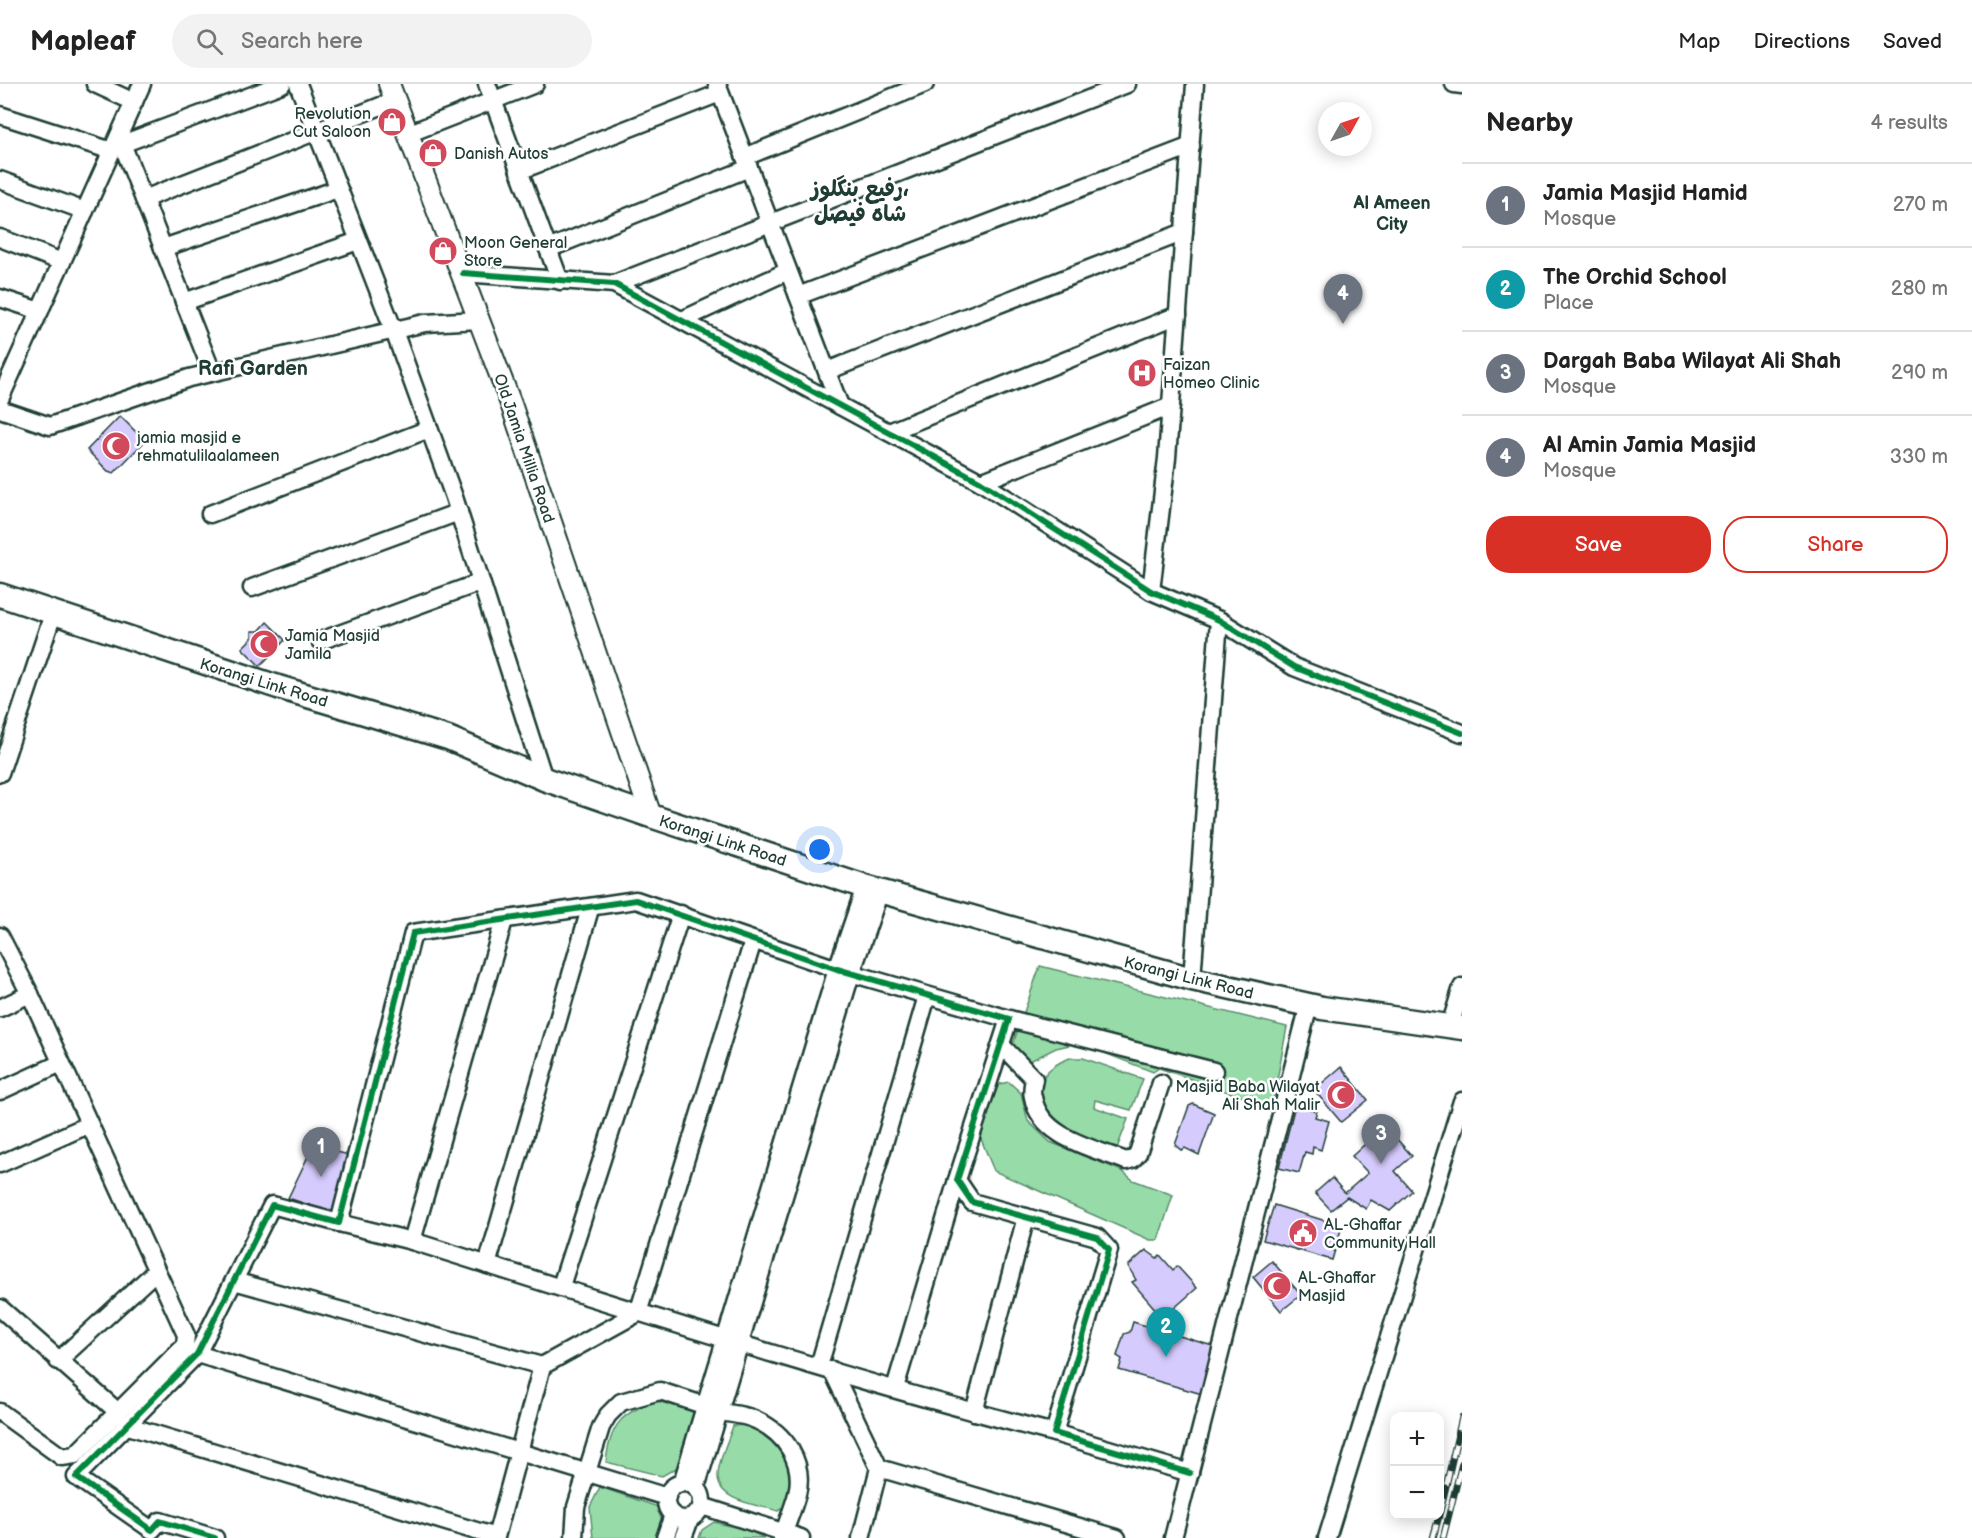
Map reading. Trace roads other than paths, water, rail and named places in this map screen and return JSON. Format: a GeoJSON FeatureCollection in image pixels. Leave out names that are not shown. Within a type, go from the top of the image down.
{"type":"FeatureCollection","features":[{"type":"Feature","properties":{"kind":"main road","name":"Korangi Link Road"},"geometry":{"type":"LineString","coordinates":[[0,596],[448,738],[544,779],[873,889],[1192,979],[1309,1005],[1456,1027]]}},
{"type":"Feature","properties":{"kind":"street"},"geometry":{"type":"LineString","coordinates":[[95,84],[134,102]]}},
{"type":"Feature","properties":{"kind":"street"},"geometry":{"type":"LineString","coordinates":[[0,399],[118,143],[142,84]]}},
{"type":"Feature","properties":{"kind":"street"},"geometry":{"type":"LineString","coordinates":[[0,115],[118,143],[282,84]]}},
{"type":"Feature","properties":{"kind":"street"},"geometry":{"type":"LineString","coordinates":[[298,84],[394,330],[459,512],[544,779]]}},
{"type":"Feature","properties":{"kind":"street"},"geometry":{"type":"LineString","coordinates":[[410,133],[490,92],[535,84]]}},
{"type":"Feature","properties":{"kind":"street"},"geometry":{"type":"LineString","coordinates":[[548,249],[925,84]]}},
{"type":"Feature","properties":{"kind":"street"},"geometry":{"type":"LineString","coordinates":[[614,284],[1127,84]]}},
{"type":"Feature","properties":{"kind":"street"},"geometry":{"type":"LineString","coordinates":[[1151,591],[1171,406],[1195,84]]}},
{"type":"Feature","properties":{"kind":"street"},"geometry":{"type":"LineString","coordinates":[[1454,84],[1462,85]]}},
{"type":"Feature","properties":{"kind":"street"},"geometry":{"type":"LineString","coordinates":[[519,171],[719,89],[840,406]]}},
{"type":"Feature","properties":{"kind":"street"},"geometry":{"type":"LineString","coordinates":[[144,200],[316,132],[393,92]]}},
{"type":"Feature","properties":{"kind":"street","name":"Old Jamia Millia Road"},"geometry":{"type":"LineString","coordinates":[[393,92],[511,404],[651,816]]}},
{"type":"Feature","properties":{"kind":"street"},"geometry":{"type":"LineString","coordinates":[[490,92],[560,281]]}},
{"type":"Feature","properties":{"kind":"street"},"geometry":{"type":"LineString","coordinates":[[118,143],[144,200],[212,372]]}},
{"type":"Feature","properties":{"kind":"street"},"geometry":{"type":"LineString","coordinates":[[798,296],[1191,146]]}},
{"type":"Feature","properties":{"kind":"street"},"geometry":{"type":"LineString","coordinates":[[0,180],[85,211]]}},
{"type":"Feature","properties":{"kind":"street"},"geometry":{"type":"LineString","coordinates":[[163,248],[338,189]]}},
{"type":"Feature","properties":{"kind":"street"},"geometry":{"type":"LineString","coordinates":[[827,371],[1184,232]]}},
{"type":"Feature","properties":{"kind":"street"},"geometry":{"type":"LineString","coordinates":[[0,238],[62,262]]}},
{"type":"Feature","properties":{"kind":"street"},"geometry":{"type":"LineString","coordinates":[[184,302],[358,241]]}},
{"type":"Feature","properties":{"kind":"street"},"geometry":{"type":"LineString","coordinates":[[682,320],[788,271]]}},
{"type":"Feature","properties":{"kind":"street"},"geometry":{"type":"LineString","coordinates":[[463,273],[614,284],[981,482],[1151,591],[1219,620],[1294,667],[1462,733]]}},
{"type":"Feature","properties":{"kind":"street"},"geometry":{"type":"LineString","coordinates":[[0,298],[40,311]]}},
{"type":"Feature","properties":{"kind":"street"},"geometry":{"type":"LineString","coordinates":[[889,432],[1178,315]]}},
{"type":"Feature","properties":{"kind":"street"},"geometry":{"type":"LineString","coordinates":[[0,409],[50,426],[212,372],[424,323],[479,320]]}},
{"type":"Feature","properties":{"kind":"street"},"geometry":{"type":"LineString","coordinates":[[981,482],[1171,406]]}},
{"type":"Feature","properties":{"kind":"street"},"geometry":{"type":"LineString","coordinates":[[210,514],[429,429]]}},
{"type":"Feature","properties":{"kind":"street"},"geometry":{"type":"LineString","coordinates":[[252,588],[459,512]]}},
{"type":"Feature","properties":{"kind":"street"},"geometry":{"type":"LineString","coordinates":[[320,641],[481,582]]}},
{"type":"Feature","properties":{"kind":"street"},"geometry":{"type":"LineString","coordinates":[[0,773],[53,614]]}},
{"type":"Feature","properties":{"kind":"street"},"geometry":{"type":"LineString","coordinates":[[1192,979],[1219,620]]}},
{"type":"Feature","properties":{"kind":"street"},"geometry":{"type":"LineString","coordinates":[[689,1485],[734,1343],[844,971],[873,889]]}},
{"type":"Feature","properties":{"kind":"street"},"geometry":{"type":"LineString","coordinates":[[339,1223],[413,933],[590,909],[636,900],[753,941],[927,996],[1214,1071]]}},
{"type":"Feature","properties":{"kind":"street"},"geometry":{"type":"LineString","coordinates":[[487,1265],[590,909]]}},
{"type":"Feature","properties":{"kind":"street"},"geometry":{"type":"LineString","coordinates":[[561,1286],[681,914]]}},
{"type":"Feature","properties":{"kind":"street"},"geometry":{"type":"LineString","coordinates":[[412,1241],[504,920]]}},
{"type":"Feature","properties":{"kind":"street"},"geometry":{"type":"LineString","coordinates":[[0,936],[30,994],[155,1272],[186,1335],[185,1345],[76,1477],[158,1534],[160,1521],[215,1538]]}},
{"type":"Feature","properties":{"kind":"street"},"geometry":{"type":"LineString","coordinates":[[234,1281],[542,1366],[638,1312],[753,941]]}},
{"type":"Feature","properties":{"kind":"street"},"geometry":{"type":"LineString","coordinates":[[1456,1027],[1462,987]]}},
{"type":"Feature","properties":{"kind":"street"},"geometry":{"type":"LineString","coordinates":[[0,1008],[30,994]]}},
{"type":"Feature","properties":{"kind":"street"},"geometry":{"type":"LineString","coordinates":[[861,1538],[879,1468],[825,1368],[927,996]]}},
{"type":"Feature","properties":{"kind":"street"},"geometry":{"type":"LineString","coordinates":[[1173,1538],[1309,1005]]}},
{"type":"Feature","properties":{"kind":"street"},"geometry":{"type":"LineString","coordinates":[[895,1388],[957,1180],[1009,1019]]}},
{"type":"Feature","properties":{"kind":"street"},"geometry":{"type":"LineString","coordinates":[[1001,1045],[1034,1078],[1033,1098],[1044,1123],[1066,1137],[1126,1161],[1133,1159],[1138,1153],[1161,1083]]}},
{"type":"Feature","properties":{"kind":"street"},"geometry":{"type":"LineString","coordinates":[[0,1091],[61,1063]]}},
{"type":"Feature","properties":{"kind":"street"},"geometry":{"type":"LineString","coordinates":[[1327,1538],[1462,1101]]}},
{"type":"Feature","properties":{"kind":"street"},"geometry":{"type":"LineString","coordinates":[[0,1164],[88,1125]]}},
{"type":"Feature","properties":{"kind":"street"},"geometry":{"type":"LineString","coordinates":[[957,1180],[972,1202],[1097,1237],[1109,1250],[1054,1433]]}},
{"type":"Feature","properties":{"kind":"street"},"geometry":{"type":"LineString","coordinates":[[0,1412],[62,1457],[75,1455],[122,1419],[197,1354],[272,1205],[412,1241],[561,1286],[734,1343],[1190,1473]]}},
{"type":"Feature","properties":{"kind":"street"},"geometry":{"type":"LineString","coordinates":[[974,1412],[1026,1217]]}},
{"type":"Feature","properties":{"kind":"street"},"geometry":{"type":"LineString","coordinates":[[58,1361],[155,1272]]}},
{"type":"Feature","properties":{"kind":"street"},"geometry":{"type":"LineString","coordinates":[[0,1308],[122,1419],[496,1537],[542,1366]]}},
{"type":"Feature","properties":{"kind":"street"},"geometry":{"type":"LineString","coordinates":[[197,1354],[667,1497]]}},
{"type":"Feature","properties":{"kind":"street"},"geometry":{"type":"LineString","coordinates":[[574,1538],[576,1508],[601,1427],[608,1414],[621,1402],[660,1390],[713,1409],[754,1419],[774,1430],[792,1451],[799,1472],[798,1493],[783,1535]]}},
{"type":"Feature","properties":{"kind":"street"},"geometry":{"type":"LineString","coordinates":[[879,1468],[1117,1538]]}},
{"type":"Feature","properties":{"kind":"street"},"geometry":{"type":"LineString","coordinates":[[681,1517],[669,1510],[667,1497],[670,1491],[689,1485]]}},
{"type":"Feature","properties":{"kind":"street"},"geometry":{"type":"LineString","coordinates":[[689,1485],[700,1493],[702,1506]]}},
{"type":"Feature","properties":{"kind":"street"},"geometry":{"type":"LineString","coordinates":[[665,1538],[681,1517],[702,1506],[783,1535],[801,1538]]}},
{"type":"Feature","properties":{"kind":"street"},"geometry":{"type":"LineString","coordinates":[[681,1517],[683,1538]]}},
{"type":"Feature","properties":{"kind":"railway"},"geometry":{"type":"LineString","coordinates":[[1444,1495],[1462,1417]]}},
{"type":"Feature","properties":{"kind":"railway"},"geometry":{"type":"LineString","coordinates":[[1443,1538],[1462,1463]]}},
{"type":"Feature","properties":{"kind":"railway"},"geometry":{"type":"LineString","coordinates":[[1433,1538],[1438,1520]]}},
{"type":"Feature","properties":{"kind":"place","name":"Revolution Cut Saloon"},"geometry":{"type":"Point","coordinates":[392,122]}},
{"type":"Feature","properties":{"kind":"place","name":"Danish Autos"},"geometry":{"type":"Point","coordinates":[433,153]}},
{"type":"Feature","properties":{"kind":"place","name":"Moon General Store"},"geometry":{"type":"Point","coordinates":[443,251]}},
{"type":"Feature","properties":{"kind":"place","name":"Al Amin Jamia Masjid"},"geometry":{"type":"Point","coordinates":[1343,324]}},
{"type":"Feature","properties":{"kind":"place","name":"Faizan Homeo Clinic"},"geometry":{"type":"Point","coordinates":[1142,373]}},
{"type":"Feature","properties":{"kind":"place","name":"jamia masjid e rehmatulilaalameen"},"geometry":{"type":"Point","coordinates":[116,446]}},
{"type":"Feature","properties":{"kind":"place","name":"Jamia Masjid Jamila"},"geometry":{"type":"Point","coordinates":[264,644]}},
{"type":"Feature","properties":{"kind":"place","name":"Masjid Baba Wilayat Ali Shah Malir"},"geometry":{"type":"Point","coordinates":[1341,1095]}},
{"type":"Feature","properties":{"kind":"place","name":"Dargah Baba Wilayat Ali Shah"},"geometry":{"type":"Point","coordinates":[1381,1164]}},
{"type":"Feature","properties":{"kind":"place","name":"Jamia Masjid Hamid"},"geometry":{"type":"Point","coordinates":[321,1177]}},
{"type":"Feature","properties":{"kind":"place","name":"AL-Ghaffar Community Hall"},"geometry":{"type":"Point","coordinates":[1303,1233]}},
{"type":"Feature","properties":{"kind":"place","name":"AL-Ghaffar Masjid"},"geometry":{"type":"Point","coordinates":[1277,1286]}},
{"type":"Feature","properties":{"kind":"place","name":"The Orchid School"},"geometry":{"type":"Point","coordinates":[1166,1357]}},
{"type":"Feature","properties":{"kind":"district","name":"رفیع بنگلوز، شاہ فیصل"},"geometry":{"type":"Point","coordinates":[860,200]}},
{"type":"Feature","properties":{"kind":"district","name":"Al Ameen City"},"geometry":{"type":"Point","coordinates":[1392,213]}},
{"type":"Feature","properties":{"kind":"district","name":"Rafi Garden"},"geometry":{"type":"Point","coordinates":[253,368]}}]}
